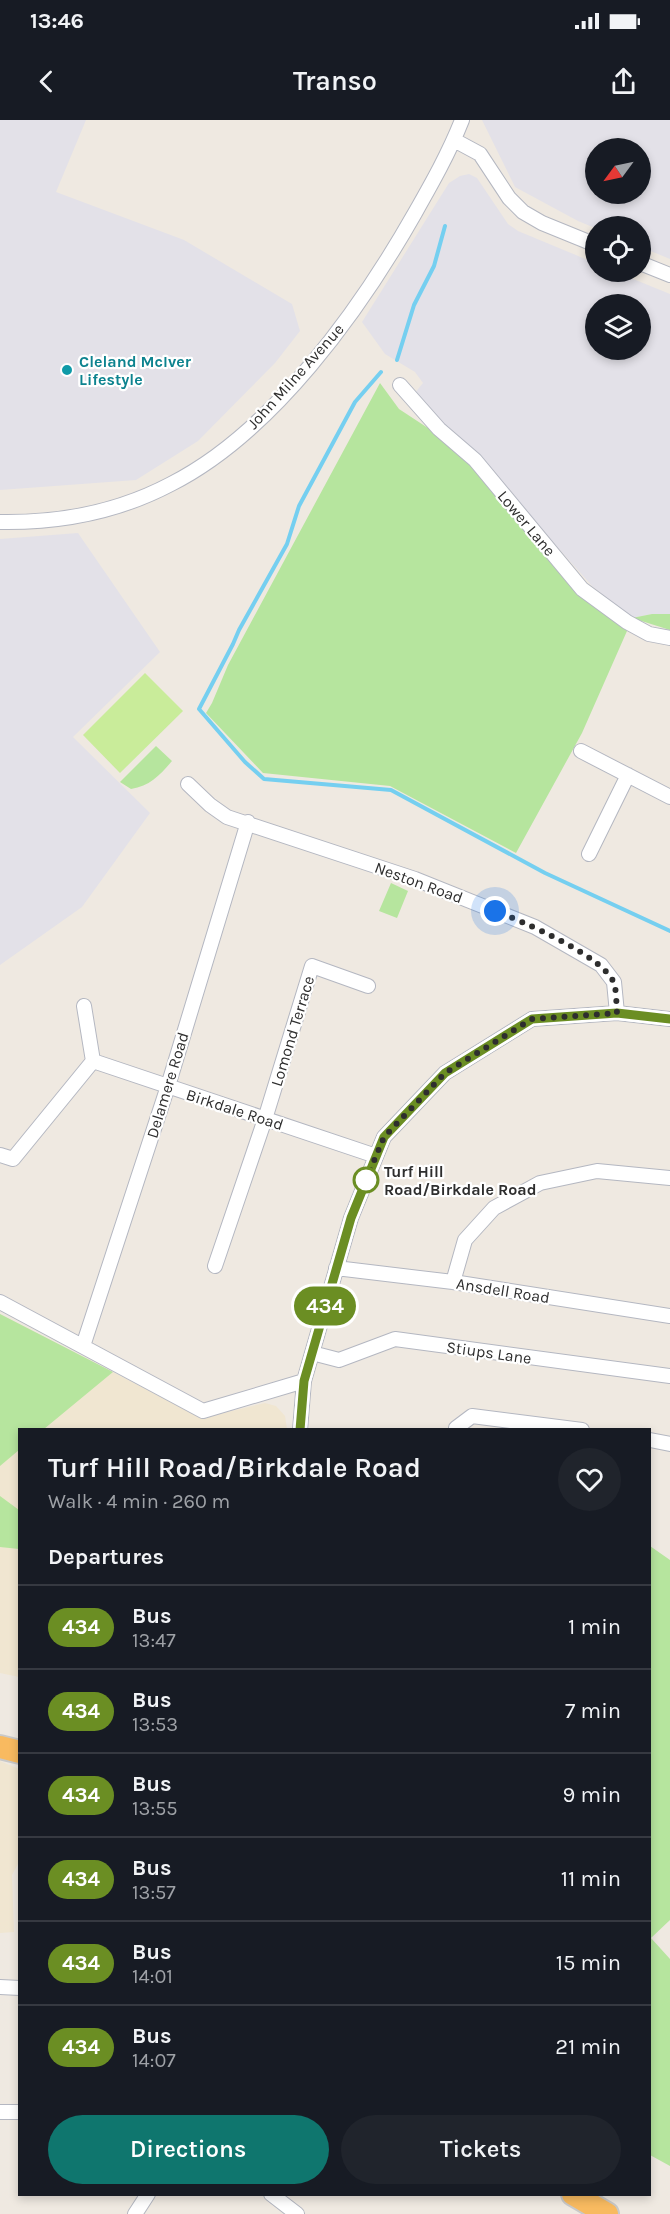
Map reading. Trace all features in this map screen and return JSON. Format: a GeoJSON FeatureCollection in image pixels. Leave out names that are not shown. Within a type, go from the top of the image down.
{"type":"FeatureCollection","features":[{"type":"Feature","properties":{"kind":"highway"},"geometry":{"type":"LineString","coordinates":[[0,1747],[18,1752]]}},
{"type":"Feature","properties":{"kind":"highway"},"geometry":{"type":"LineString","coordinates":[[576,2196],[607,2214]]}},
{"type":"Feature","properties":{"kind":"street","name":"John Milne Avenue"},"geometry":{"type":"LineString","coordinates":[[0,522],[49,521],[118,507],[173,483],[206,464],[235,441],[309,366],[362,299],[399,242],[454,140],[462,120]]}},
{"type":"Feature","properties":{"kind":"street"},"geometry":{"type":"LineString","coordinates":[[454,140],[480,154],[509,198],[523,212],[585,240]]}},
{"type":"Feature","properties":{"kind":"street"},"geometry":{"type":"LineString","coordinates":[[651,267],[670,275]]}},
{"type":"Feature","properties":{"kind":"street","name":"Lower Lane"},"geometry":{"type":"LineString","coordinates":[[407,386],[439,429],[475,460],[582,589],[627,622],[649,634],[670,638]]}},
{"type":"Feature","properties":{"kind":"street"},"geometry":{"type":"LineString","coordinates":[[581,751],[670,797]]}},
{"type":"Feature","properties":{"kind":"street"},"geometry":{"type":"LineString","coordinates":[[589,854],[628,775]]}},
{"type":"Feature","properties":{"kind":"street","name":"Neston Road"},"geometry":{"type":"LineString","coordinates":[[188,784],[210,805],[227,817],[248,822],[415,879],[535,927],[601,965],[614,982],[617,1013]]}},
{"type":"Feature","properties":{"kind":"street","name":"Delamere Road"},"geometry":{"type":"LineString","coordinates":[[83,1346],[168,1086],[248,822]]}},
{"type":"Feature","properties":{"kind":"street","name":"Lomond Terrace"},"geometry":{"type":"LineString","coordinates":[[265,1119],[312,966],[368,986]]}},
{"type":"Feature","properties":{"kind":"street"},"geometry":{"type":"LineString","coordinates":[[0,1155],[13,1160],[93,1061],[84,1006]]}},
{"type":"Feature","properties":{"kind":"street"},"geometry":{"type":"LineString","coordinates":[[300,1428],[304,1381],[336,1268],[351,1218],[384,1137],[445,1073],[532,1019],[617,1013],[670,1019]]}},
{"type":"Feature","properties":{"kind":"street","name":"Birkdale Road"},"geometry":{"type":"LineString","coordinates":[[93,1061],[376,1156]]}},
{"type":"Feature","properties":{"kind":"street"},"geometry":{"type":"LineString","coordinates":[[215,1266],[265,1119]]}},
{"type":"Feature","properties":{"kind":"street"},"geometry":{"type":"LineString","coordinates":[[453,1282],[465,1240],[494,1208],[540,1183],[597,1171],[670,1178]]}},
{"type":"Feature","properties":{"kind":"street","name":"Ansdell Road"},"geometry":{"type":"LineString","coordinates":[[336,1268],[453,1282],[670,1316]]}},
{"type":"Feature","properties":{"kind":"street"},"geometry":{"type":"LineString","coordinates":[[0,1302],[203,1411],[304,1381]]}},
{"type":"Feature","properties":{"kind":"street","name":"Stiups Lane"},"geometry":{"type":"LineString","coordinates":[[312,1353],[339,1360],[395,1339],[670,1376]]}},
{"type":"Feature","properties":{"kind":"street"},"geometry":{"type":"LineString","coordinates":[[456,1428],[472,1416],[566,1428]]}},
{"type":"Feature","properties":{"kind":"street"},"geometry":{"type":"LineString","coordinates":[[651,1440],[670,1444]]}},
{"type":"Feature","properties":{"kind":"street"},"geometry":{"type":"LineString","coordinates":[[0,1987],[18,1988]]}},
{"type":"Feature","properties":{"kind":"street"},"geometry":{"type":"LineString","coordinates":[[0,2112],[18,2112]]}},
{"type":"Feature","properties":{"kind":"street"},"geometry":{"type":"LineString","coordinates":[[135,2214],[147,2196]]}},
{"type":"Feature","properties":{"kind":"street"},"geometry":{"type":"LineString","coordinates":[[274,2196],[297,2214]]}},
{"type":"Feature","properties":{"kind":"shaded area"},"geometry":{"type":"Polygon","coordinates":[[[0,120],[86,120],[56,192],[184,240],[292,304],[300,331],[275,363],[198,441],[136,480],[0,490],[0,120]]]}},
{"type":"Feature","properties":{"kind":"shaded area"},"geometry":{"type":"Polygon","coordinates":[[[482,120],[670,120],[670,259],[651,251],[651,216],[585,216],[585,224],[515,187],[482,120]]]}},
{"type":"Feature","properties":{"kind":"shaded area"},"geometry":{"type":"Polygon","coordinates":[[[469,174],[477,178],[508,224],[518,231],[585,259],[585,282],[641,282],[670,294],[670,614],[652,614],[632,618],[592,586],[482,462],[414,394],[423,383],[415,372],[385,354],[362,322],[449,183],[460,176],[469,174]]]}},
{"type":"Feature","properties":{"kind":"shaded area"},"geometry":{"type":"Polygon","coordinates":[[[78,533],[160,652],[73,737],[150,813],[82,907],[0,965],[0,539],[78,533]]]}},
{"type":"Feature","properties":{"kind":"shaded area"},"geometry":{"type":"Polygon","coordinates":[[[0,1314],[202,1418],[265,1403],[276,1406],[285,1416],[287,1428],[18,1428],[18,1677],[0,1673],[0,1314]]]}},
{"type":"Feature","properties":{"kind":"shaded area"},"geometry":{"type":"Polygon","coordinates":[[[0,1761],[18,1769],[18,1864],[12,1875],[14,1932],[0,1933],[0,1761]]]}},
{"type":"Feature","properties":{"kind":"green space"},"geometry":{"type":"Polygon","coordinates":[[[380,383],[399,409],[437,434],[465,458],[576,592],[627,631],[582,733],[516,853],[390,786],[263,773],[206,713],[228,665],[380,383]]]}},
{"type":"Feature","properties":{"kind":"green space"},"geometry":{"type":"Polygon","coordinates":[[[652,614],[670,614],[670,630],[632,618],[652,614]]]}},
{"type":"Feature","properties":{"kind":"green space"},"geometry":{"type":"Polygon","coordinates":[[[145,673],[183,711],[120,773],[83,735],[145,673]]]}},
{"type":"Feature","properties":{"kind":"green space"},"geometry":{"type":"Polygon","coordinates":[[[156,746],[172,761],[154,780],[131,789],[120,782],[156,746]]]}},
{"type":"Feature","properties":{"kind":"green space"},"geometry":{"type":"Polygon","coordinates":[[[391,883],[408,891],[397,918],[379,911],[391,883]]]}},
{"type":"Feature","properties":{"kind":"green space"},"geometry":{"type":"Polygon","coordinates":[[[0,1314],[113,1372],[45,1428],[18,1428],[18,1451],[0,1466],[0,1314]]]}},
{"type":"Feature","properties":{"kind":"green space"},"geometry":{"type":"Polygon","coordinates":[[[0,1496],[18,1509],[18,1549],[0,1547],[0,1496]]]}},
{"type":"Feature","properties":{"kind":"green space"},"geometry":{"type":"Polygon","coordinates":[[[651,1547],[670,1560],[670,1920],[651,1938],[651,1547]]]}},
{"type":"Feature","properties":{"kind":"green space"},"geometry":{"type":"Polygon","coordinates":[[[651,1938],[670,1959],[670,2166],[651,2156],[651,1938]]]}},
{"type":"Feature","properties":{"kind":"waterway"},"geometry":{"type":"LineString","coordinates":[[397,360],[414,305],[434,266],[445,226]]}},
{"type":"Feature","properties":{"kind":"waterway"},"geometry":{"type":"LineString","coordinates":[[381,372],[355,402],[299,506],[287,544],[239,630],[199,709],[245,762],[264,779],[391,790],[545,873],[670,931]]}},
{"type":"Feature","properties":{"kind":"bus line","name":"434"},"geometry":{"type":"LineString","coordinates":[[300,1428],[304,1381],[351,1218],[384,1137],[445,1073],[532,1019],[617,1013],[670,1019]]}},
{"type":"Feature","properties":{"kind":"place","name":"Cleland McIver Lifestyle"},"geometry":{"type":"Point","coordinates":[67,370]}},
{"type":"Feature","properties":{"kind":"place","name":"Turf Hill Road/Birkdale Road"},"geometry":{"type":"Point","coordinates":[366,1180]}},
{"type":"Feature","properties":{"kind":"route"},"geometry":{"type":"LineString","coordinates":[[366,1180],[384,1137],[445,1073],[532,1019],[617,1013],[614,982],[601,965],[535,927],[495,911]]}}]}
